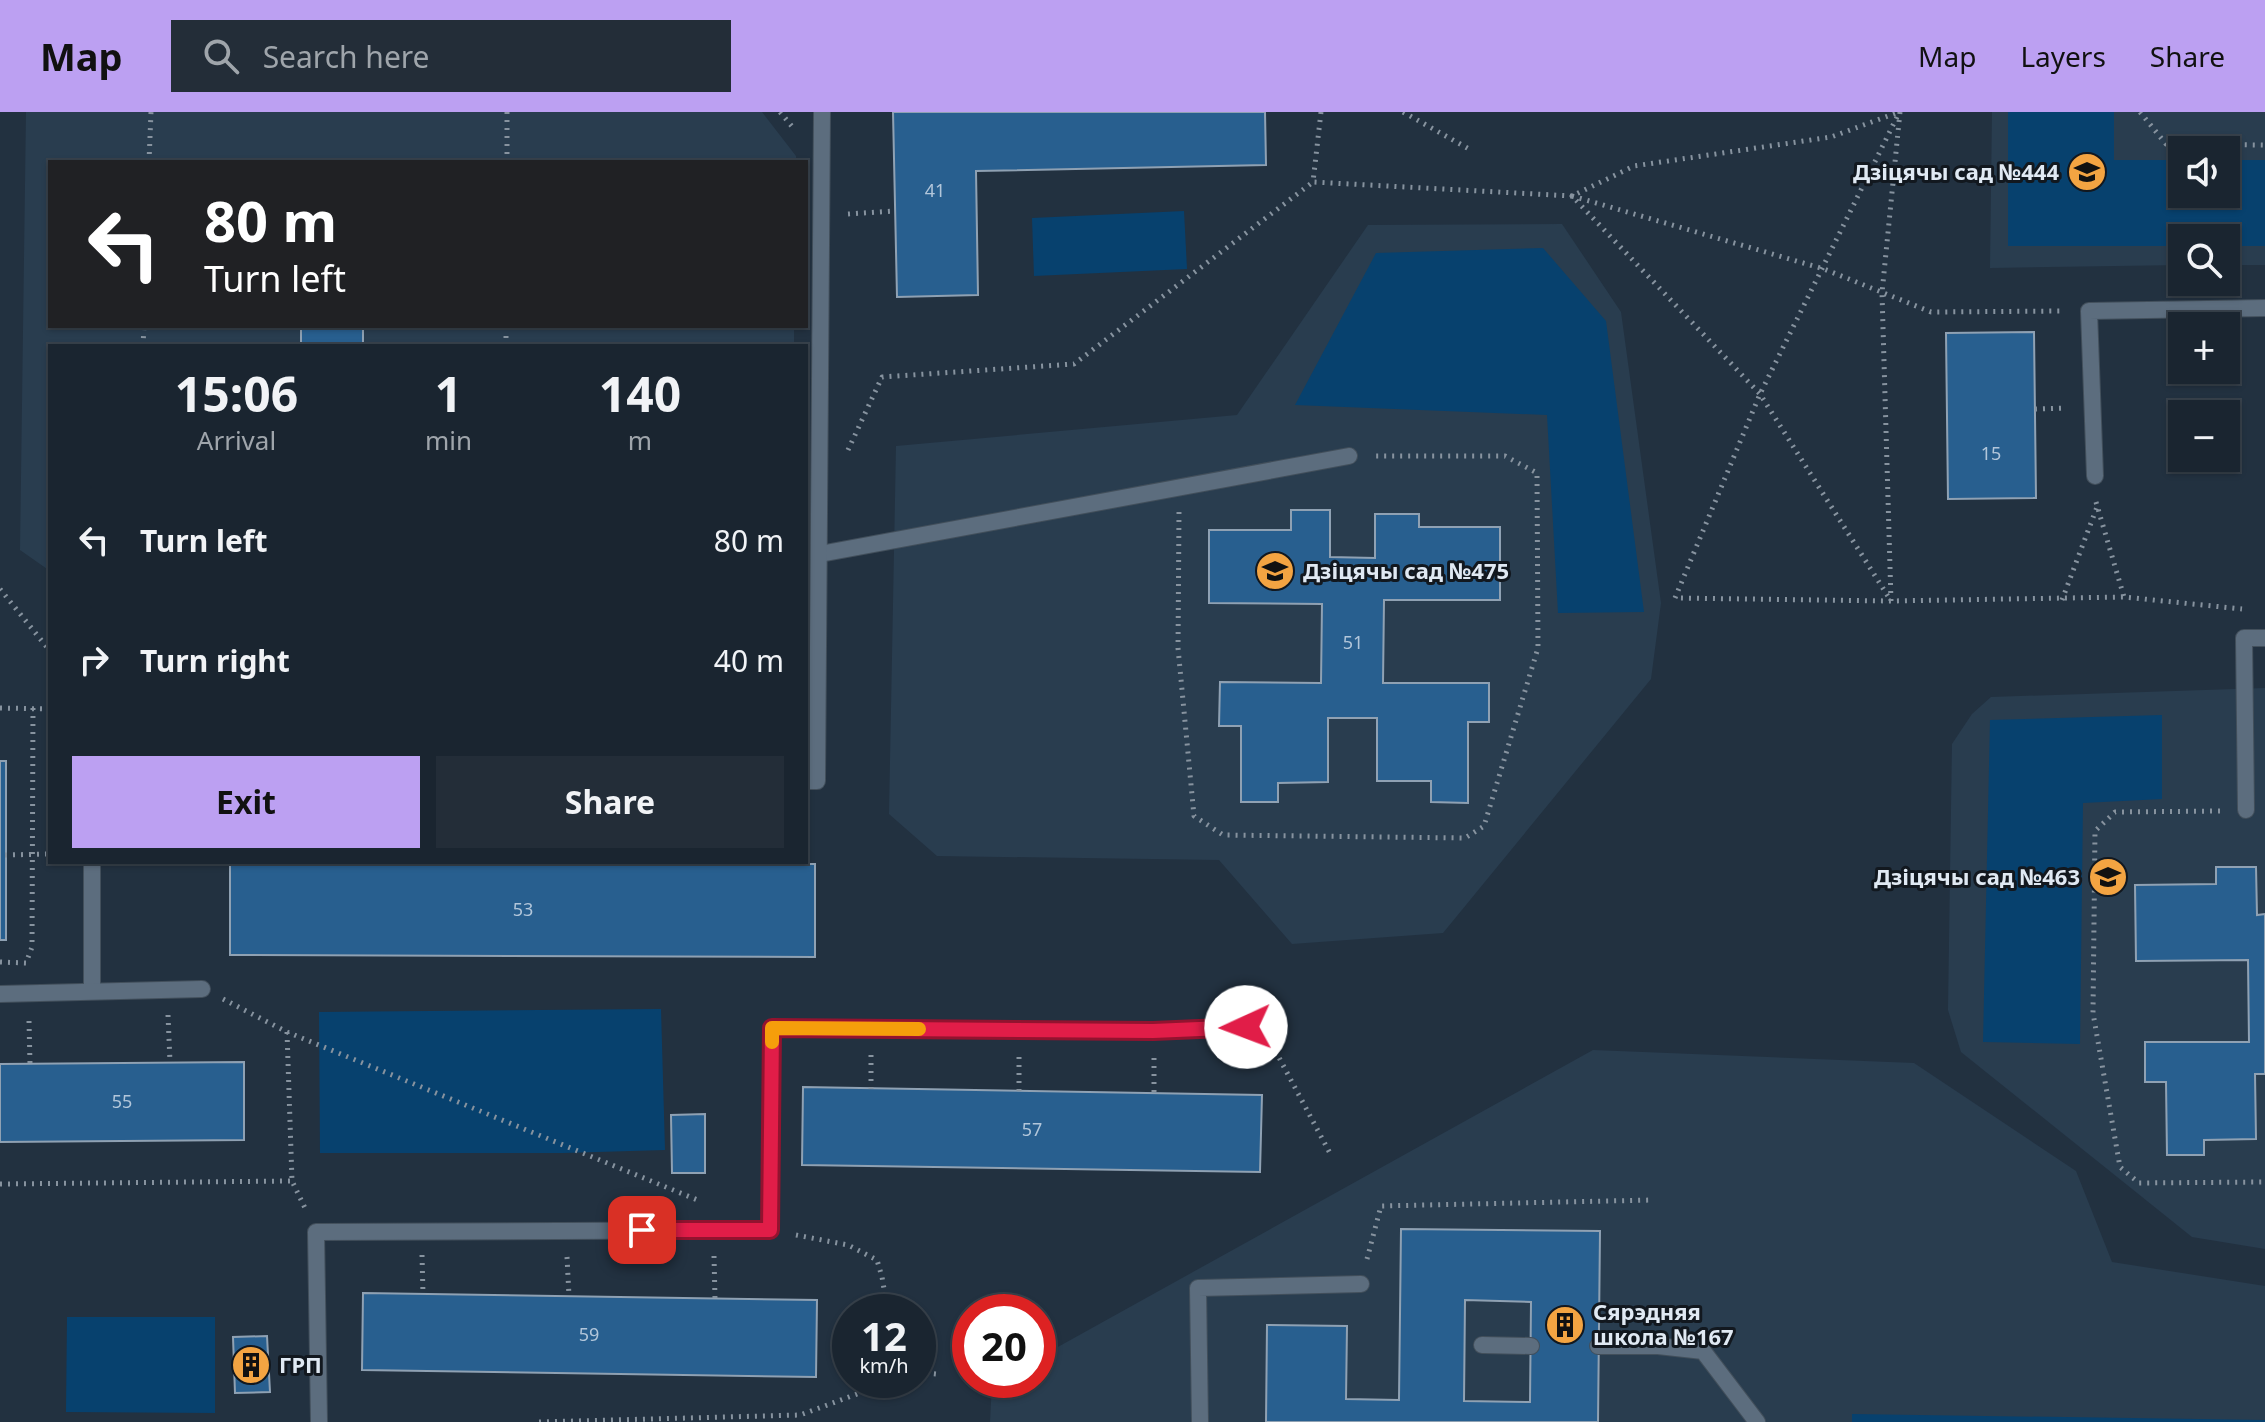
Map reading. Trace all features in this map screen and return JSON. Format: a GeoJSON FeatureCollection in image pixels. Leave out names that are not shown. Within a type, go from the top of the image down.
{"type":"FeatureCollection","features":[{"type":"Feature","properties":{"kind":"lane"},"geometry":{"type":"LineString","coordinates":[[808,781],[817,781],[822,112]]}},
{"type":"Feature","properties":{"kind":"lane"},"geometry":{"type":"LineString","coordinates":[[2095,476],[2089,311],[2265,308]]}},
{"type":"Feature","properties":{"kind":"lane"},"geometry":{"type":"LineString","coordinates":[[820,554],[1349,456]]}},
{"type":"Feature","properties":{"kind":"lane"},"geometry":{"type":"LineString","coordinates":[[2246,810],[2244,638],[2265,638]]}},
{"type":"Feature","properties":{"kind":"lane"},"geometry":{"type":"LineString","coordinates":[[92,864],[92,990]]}},
{"type":"Feature","properties":{"kind":"lane"},"geometry":{"type":"LineString","coordinates":[[0,994],[202,989]]}},
{"type":"Feature","properties":{"kind":"lane"},"geometry":{"type":"LineString","coordinates":[[319,1422],[316,1232],[770,1230],[772,1028],[1153,1031],[1246,1027]]}},
{"type":"Feature","properties":{"kind":"lane"},"geometry":{"type":"LineString","coordinates":[[1200,1422],[1198,1288],[1361,1284]]}},
{"type":"Feature","properties":{"kind":"lane"},"geometry":{"type":"LineString","coordinates":[[1482,1345],[1531,1346]]}},
{"type":"Feature","properties":{"kind":"lane"},"geometry":{"type":"LineString","coordinates":[[1598,1346],[1658,1346],[1703,1351],[1757,1422]]}},
{"type":"Feature","properties":{"kind":"path"},"geometry":{"type":"LineString","coordinates":[[149,160],[151,112]]}},
{"type":"Feature","properties":{"kind":"path"},"geometry":{"type":"LineString","coordinates":[[507,112],[507,160]]}},
{"type":"Feature","properties":{"kind":"path"},"geometry":{"type":"LineString","coordinates":[[1313,182],[1321,112]]}},
{"type":"Feature","properties":{"kind":"path"},"geometry":{"type":"LineString","coordinates":[[1403,112],[1469,149]]}},
{"type":"Feature","properties":{"kind":"path"},"geometry":{"type":"LineString","coordinates":[[1572,196],[1634,166],[1831,137],[1899,112]]}},
{"type":"Feature","properties":{"kind":"path"},"geometry":{"type":"LineString","coordinates":[[1899,112],[1760,394],[1675,598],[1891,601],[2124,597],[2227,608]]}},
{"type":"Feature","properties":{"kind":"path"},"geometry":{"type":"LineString","coordinates":[[1891,601],[1882,293],[1899,112]]}},
{"type":"Feature","properties":{"kind":"path"},"geometry":{"type":"LineString","coordinates":[[2140,112],[2166,144],[2265,145]]}},
{"type":"Feature","properties":{"kind":"path"},"geometry":{"type":"LineString","coordinates":[[845,457],[882,377],[1074,364],[1313,182],[1572,196],[1824,269],[1931,312],[2089,311]]}},
{"type":"Feature","properties":{"kind":"path"},"geometry":{"type":"LineString","coordinates":[[1572,196],[1760,394],[1891,601]]}},
{"type":"Feature","properties":{"kind":"path"},"geometry":{"type":"LineString","coordinates":[[821,215],[895,211]]}},
{"type":"Feature","properties":{"kind":"path"},"geometry":{"type":"LineString","coordinates":[[1180,487],[1178,648],[1194,816],[1223,835],[1465,838],[1484,826],[1538,648],[1537,473],[1505,456],[1349,456]]}},
{"type":"Feature","properties":{"kind":"path"},"geometry":{"type":"LineString","coordinates":[[2095,476],[2097,507],[2124,597]]}},
{"type":"Feature","properties":{"kind":"path"},"geometry":{"type":"LineString","coordinates":[[2062,600],[2097,507]]}},
{"type":"Feature","properties":{"kind":"path"},"geometry":{"type":"LineString","coordinates":[[0,589],[48,649]]}},
{"type":"Feature","properties":{"kind":"path"},"geometry":{"type":"LineString","coordinates":[[0,708],[48,709]]}},
{"type":"Feature","properties":{"kind":"path"},"geometry":{"type":"LineString","coordinates":[[0,962],[26,963],[32,947],[33,708]]}},
{"type":"Feature","properties":{"kind":"path"},"geometry":{"type":"LineString","coordinates":[[2246,810],[2115,812],[2095,831],[2093,1013],[2120,1167],[2139,1183],[2265,1182]]}},
{"type":"Feature","properties":{"kind":"path"},"geometry":{"type":"LineString","coordinates":[[5,855],[48,854]]}},
{"type":"Feature","properties":{"kind":"path"},"geometry":{"type":"LineString","coordinates":[[168,989],[170,1062]]}},
{"type":"Feature","properties":{"kind":"path"},"geometry":{"type":"LineString","coordinates":[[202,989],[287,1032],[714,1207]]}},
{"type":"Feature","properties":{"kind":"path"},"geometry":{"type":"LineString","coordinates":[[28,995],[30,1064]]}},
{"type":"Feature","properties":{"kind":"path"},"geometry":{"type":"LineString","coordinates":[[1246,1027],[1268,1037],[1332,1157]]}},
{"type":"Feature","properties":{"kind":"path"},"geometry":{"type":"LineString","coordinates":[[1153,1031],[1154,1093]]}},
{"type":"Feature","properties":{"kind":"path"},"geometry":{"type":"LineString","coordinates":[[287,1032],[292,1181],[316,1232]]}},
{"type":"Feature","properties":{"kind":"path"},"geometry":{"type":"LineString","coordinates":[[0,1184],[292,1181]]}},
{"type":"Feature","properties":{"kind":"path"},"geometry":{"type":"LineString","coordinates":[[1361,1284],[1381,1206],[1653,1200]]}},
{"type":"Feature","properties":{"kind":"path"},"geometry":{"type":"LineString","coordinates":[[713,1230],[715,1299]]}},
{"type":"Feature","properties":{"kind":"path"},"geometry":{"type":"LineString","coordinates":[[770,1230],[848,1245],[877,1260],[885,1294]]}},
{"type":"Feature","properties":{"kind":"path"},"geometry":{"type":"LineString","coordinates":[[565,1231],[569,1296]]}},
{"type":"Feature","properties":{"kind":"path"},"geometry":{"type":"LineString","coordinates":[[422,1232],[423,1294]]}},
{"type":"Feature","properties":{"kind":"path"},"geometry":{"type":"LineString","coordinates":[[539,1422],[800,1415],[846,1398]]}},
{"type":"Feature","properties":{"kind":"shaded area"},"geometry":{"type":"Polygon","coordinates":[[[26,112],[762,112],[796,156],[796,160],[48,160],[48,328],[794,328],[794,344],[48,344],[48,570],[20,550],[26,112]]]}},
{"type":"Feature","properties":{"kind":"shaded area","name":"Дзіцячы сад №444"},"geometry":{"type":"Polygon","coordinates":[[[1992,112],[2265,112],[2265,265],[2240,265],[2240,224],[2168,224],[2168,265],[1990,268],[1992,112]]]}},
{"type":"Feature","properties":{"kind":"shaded area"},"geometry":{"type":"Polygon","coordinates":[[[2008,112],[2114,112],[2114,160],[2168,160],[2168,208],[2240,208],[2240,160],[2265,160],[2265,246],[2240,246],[2240,224],[2168,224],[2168,246],[2008,246],[2008,112]]]}},
{"type":"Feature","properties":{"kind":"shaded area"},"geometry":{"type":"Polygon","coordinates":[[[1184,211],[1187,269],[1034,276],[1032,218],[1184,211]]]}},
{"type":"Feature","properties":{"kind":"shaded area","name":"Дзіцячы сад №475"},"geometry":{"type":"Polygon","coordinates":[[[1562,224],[1621,312],[1661,603],[1651,679],[1443,933],[1292,944],[1219,860],[937,856],[889,814],[896,446],[1237,415],[1368,225],[1562,224]]]}},
{"type":"Feature","properties":{"kind":"shaded area"},"geometry":{"type":"Polygon","coordinates":[[[1543,248],[1606,321],[1644,612],[1558,613],[1547,415],[1295,405],[1376,253],[1543,248]]]}},
{"type":"Feature","properties":{"kind":"shaded area","name":"Дзіцячы сад №463"},"geometry":{"type":"Polygon","coordinates":[[[2265,688],[2265,1249],[2192,1237],[1961,1052],[1948,1010],[1952,744],[1972,714],[1991,697],[2265,688]]]}},
{"type":"Feature","properties":{"kind":"shaded area"},"geometry":{"type":"Polygon","coordinates":[[[2162,715],[2162,799],[2083,803],[2080,1044],[1983,1042],[1990,720],[2162,715]]]}},
{"type":"Feature","properties":{"kind":"shaded area"},"geometry":{"type":"Polygon","coordinates":[[[661,1009],[665,1150],[320,1153],[319,1012],[661,1009]]]}},
{"type":"Feature","properties":{"kind":"shaded area"},"geometry":{"type":"Polygon","coordinates":[[[1593,1050],[1914,1063],[2076,1171],[2112,1262],[2265,1286],[2265,1422],[990,1422],[991,1398],[1056,1398],[1056,1348],[1593,1050]]]}},
{"type":"Feature","properties":{"kind":"shaded area"},"geometry":{"type":"Polygon","coordinates":[[[67,1317],[215,1317],[215,1413],[66,1412],[67,1317]]]}},
{"type":"Feature","properties":{"kind":"shaded area"},"geometry":{"type":"Polygon","coordinates":[[[1852,1414],[2265,1420],[2265,1422],[1852,1422],[1852,1414]]]}},
{"type":"Feature","properties":{"kind":"building"},"geometry":{"type":"Polygon","coordinates":[[[893,112],[1265,112],[1266,165],[976,171],[978,295],[897,297],[893,112]]]}},
{"type":"Feature","properties":{"kind":"building"},"geometry":{"type":"Polygon","coordinates":[[[301,328],[363,328],[363,344],[301,344],[301,328]]]}},
{"type":"Feature","properties":{"kind":"building"},"geometry":{"type":"Polygon","coordinates":[[[2034,332],[2036,498],[1948,499],[1946,333],[2034,332]]]}},
{"type":"Feature","properties":{"kind":"building"},"geometry":{"type":"Polygon","coordinates":[[[1291,510],[1330,510],[1330,557],[1375,558],[1375,514],[1419,514],[1419,527],[1500,527],[1500,600],[1384,600],[1383,683],[1489,683],[1489,722],[1468,722],[1468,803],[1431,802],[1431,781],[1377,781],[1377,718],[1328,718],[1328,782],[1278,783],[1278,802],[1241,802],[1241,726],[1219,726],[1220,682],[1321,683],[1322,604],[1209,603],[1209,530],[1291,530],[1291,510]]]}},
{"type":"Feature","properties":{"kind":"building"},"geometry":{"type":"Polygon","coordinates":[[[0,761],[6,761],[6,940],[0,940],[0,761]]]}},
{"type":"Feature","properties":{"kind":"building"},"geometry":{"type":"Polygon","coordinates":[[[230,864],[815,864],[815,957],[230,955],[230,864]]]}},
{"type":"Feature","properties":{"kind":"building"},"geometry":{"type":"Polygon","coordinates":[[[2216,867],[2256,867],[2257,915],[2265,914],[2265,1074],[2255,1074],[2256,1139],[2204,1140],[2204,1155],[2167,1155],[2166,1082],[2145,1082],[2145,1042],[2249,1042],[2248,960],[2136,961],[2135,885],[2216,884],[2216,867]]]}},
{"type":"Feature","properties":{"kind":"building"},"geometry":{"type":"Polygon","coordinates":[[[244,1062],[244,1140],[0,1142],[0,1064],[244,1062]]]}},
{"type":"Feature","properties":{"kind":"building"},"geometry":{"type":"Polygon","coordinates":[[[803,1087],[1262,1095],[1260,1172],[802,1165],[803,1087]]]}},
{"type":"Feature","properties":{"kind":"building"},"geometry":{"type":"Polygon","coordinates":[[[705,1114],[705,1173],[672,1173],[671,1115],[705,1114]]]}},
{"type":"Feature","properties":{"kind":"building","name":"Сярэдняя школа №167"},"geometry":{"type":"Polygon","coordinates":[[[1401,1229],[1600,1231],[1598,1422],[1266,1422],[1267,1325],[1347,1326],[1346,1399],[1399,1400],[1401,1229]],[[1465,1300],[1464,1401],[1530,1402],[1531,1302],[1465,1300]]]}},
{"type":"Feature","properties":{"kind":"building"},"geometry":{"type":"Polygon","coordinates":[[[363,1293],[817,1300],[816,1377],[362,1370],[363,1293]]]}},
{"type":"Feature","properties":{"kind":"building","name":"ГРП"},"geometry":{"type":"Polygon","coordinates":[[[267,1336],[270,1392],[235,1393],[233,1337],[267,1336]]]}},
{"type":"Feature","properties":{"kind":"slow traffic"},"geometry":{"type":"LineString","coordinates":[[772,1042],[772,1028],[919,1029]]}},
{"type":"Feature","properties":{"kind":"place","name":"Дзіцячы сад №444"},"geometry":{"type":"Point","coordinates":[2087,172]}},
{"type":"Feature","properties":{"kind":"place","name":"Дзіцячы сад №475"},"geometry":{"type":"Point","coordinates":[1275,571]}},
{"type":"Feature","properties":{"kind":"place","name":"Дзіцячы сад №463"},"geometry":{"type":"Point","coordinates":[2108,877]}},
{"type":"Feature","properties":{"kind":"place","name":"Сярэдняя школа №167"},"geometry":{"type":"Point","coordinates":[1565,1325]}},
{"type":"Feature","properties":{"kind":"place","name":"ГРП"},"geometry":{"type":"Point","coordinates":[251,1365]}},
{"type":"Feature","properties":{"kind":"route"},"geometry":{"type":"LineString","coordinates":[[642,1230],[770,1230],[772,1028],[1153,1031],[1246,1027]]}}]}
